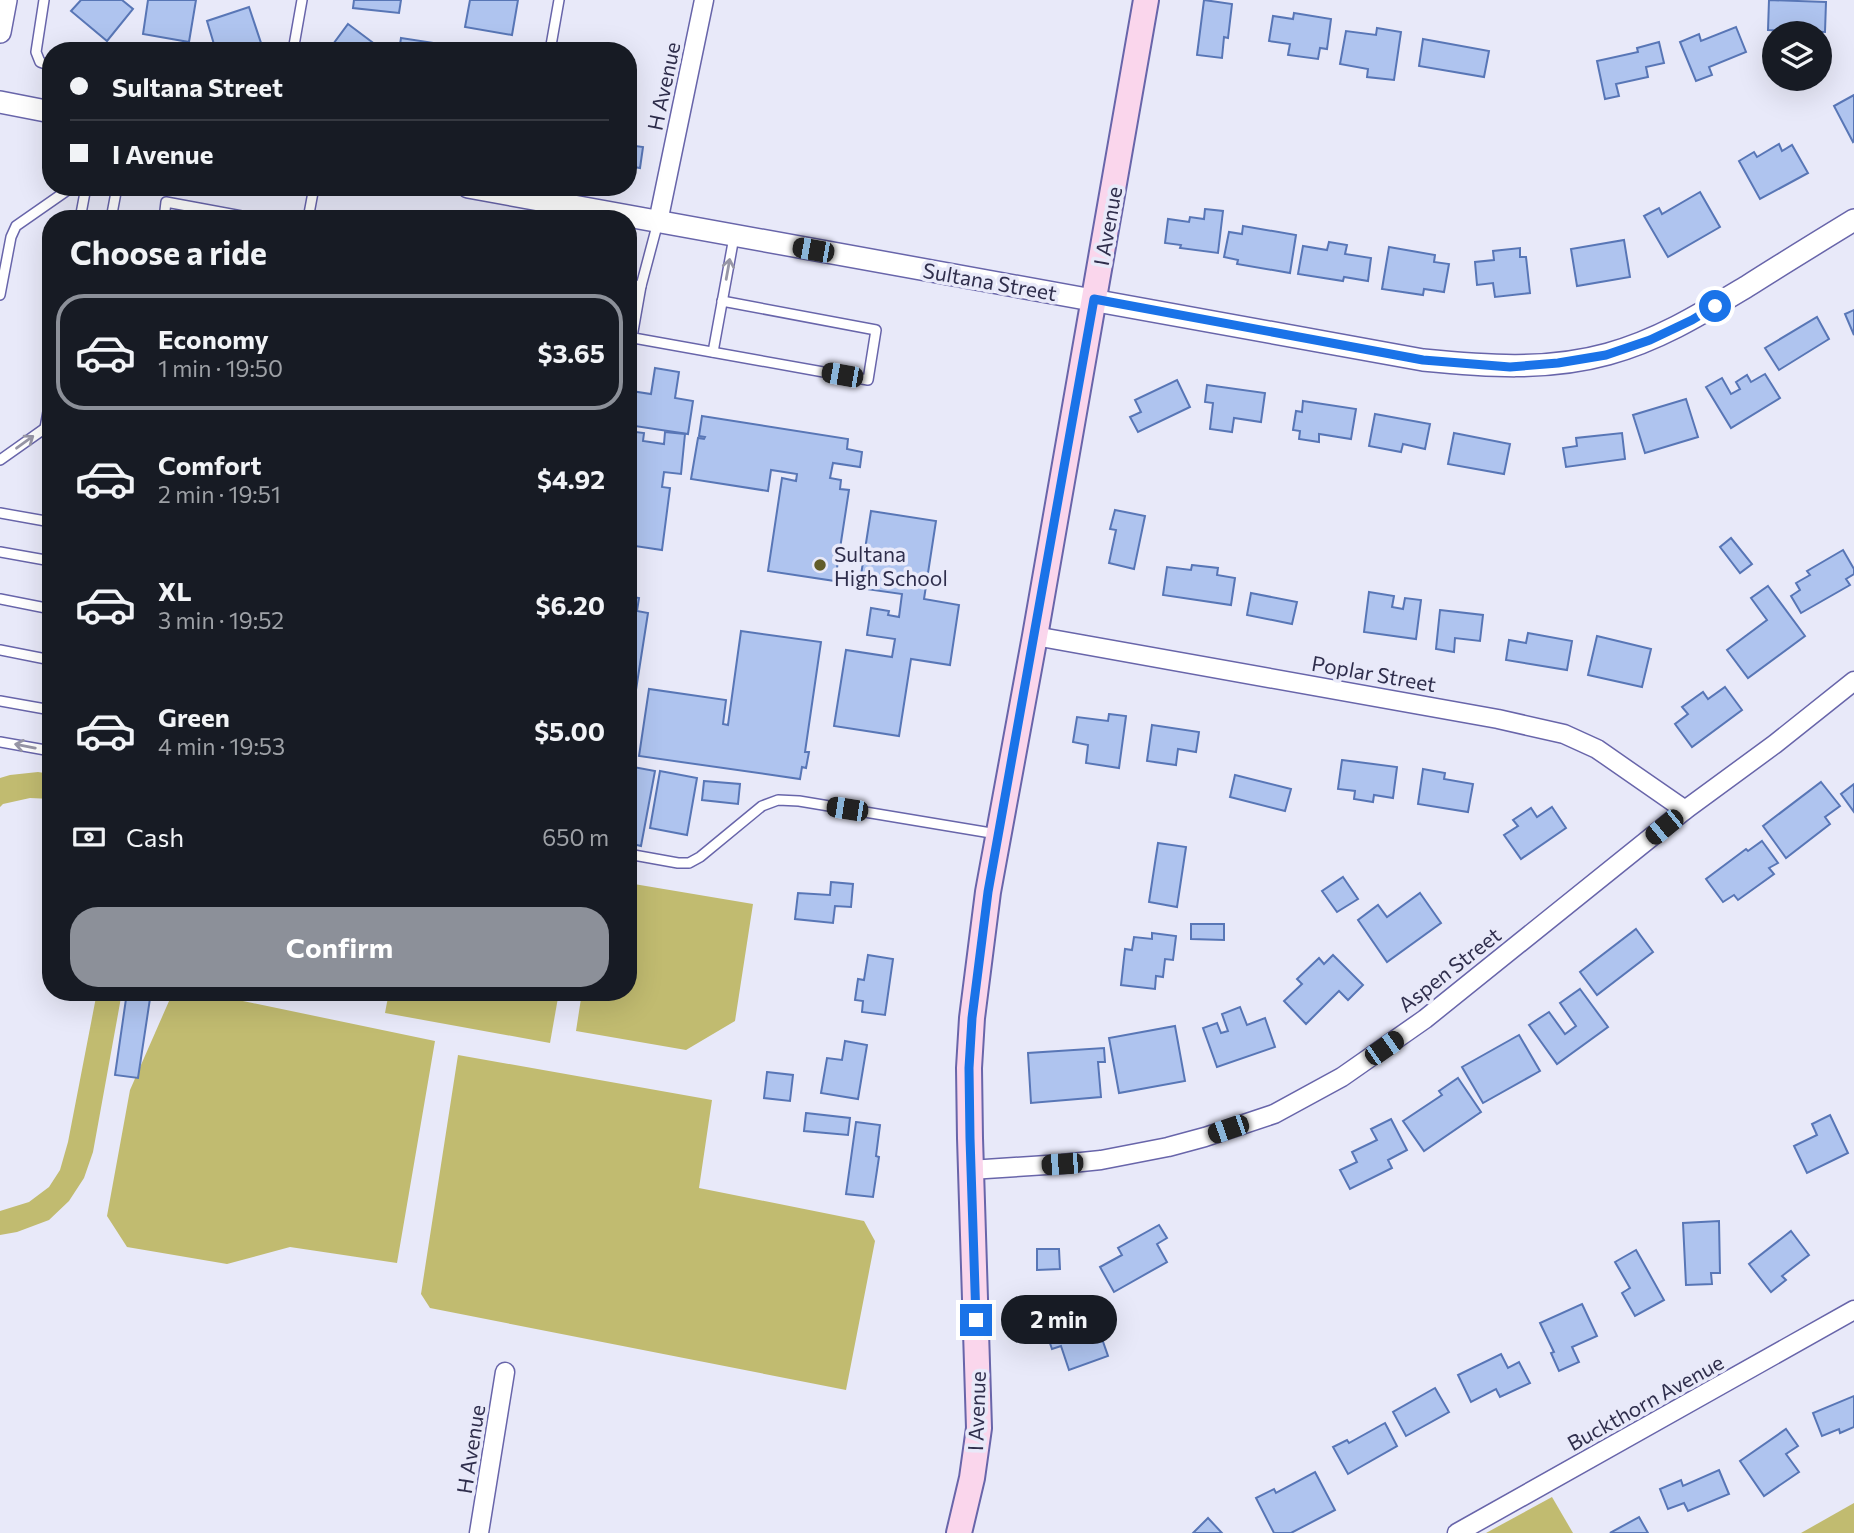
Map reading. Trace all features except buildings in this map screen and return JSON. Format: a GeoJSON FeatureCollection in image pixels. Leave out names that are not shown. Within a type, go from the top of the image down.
{"type":"FeatureCollection","features":[{"type":"Feature","properties":{"kind":"main road","name":"I Avenue"},"geometry":{"type":"LineString","coordinates":[[959,1533],[972,1478],[979,1428],[969,1068],[984,918],[1146,0]]}},
{"type":"Feature","properties":{"kind":"street"},"geometry":{"type":"LineString","coordinates":[[0,32],[6,0]]}},
{"type":"Feature","properties":{"kind":"street","name":"H Avenue"},"geometry":{"type":"LineString","coordinates":[[658,222],[704,0]]}},
{"type":"Feature","properties":{"kind":"street"},"geometry":{"type":"LineString","coordinates":[[0,102],[42,110]]}},
{"type":"Feature","properties":{"kind":"street","name":"Sultana Street"},"geometry":{"type":"LineString","coordinates":[[517,196],[593,210]]}},
{"type":"Feature","properties":{"kind":"street","name":"Sultana Street"},"geometry":{"type":"LineString","coordinates":[[637,218],[1423,360],[1510,367],[1606,355],[1650,340],[1692,320],[1854,220]]}},
{"type":"Feature","properties":{"kind":"street","name":"Poplar Street"},"geometry":{"type":"LineString","coordinates":[[1035,636],[1498,719],[1564,734],[1597,750],[1685,810]]}},
{"type":"Feature","properties":{"kind":"street","name":"Aspen Street"},"geometry":{"type":"LineString","coordinates":[[970,1170],[1101,1160],[1168,1147],[1274,1114],[1342,1077],[1425,1019],[1685,810],[1775,744],[1854,681]]}},
{"type":"Feature","properties":{"kind":"street","name":"Buckthorn Avenue"},"geometry":{"type":"LineString","coordinates":[[1458,1533],[1854,1310]]}},
{"type":"Feature","properties":{"kind":"street","name":"H Avenue"},"geometry":{"type":"LineString","coordinates":[[479,1533],[505,1372]]}},
{"type":"Feature","properties":{"kind":"lane"},"geometry":{"type":"LineString","coordinates":[[42,63],[36,52],[44,0]]}},
{"type":"Feature","properties":{"kind":"lane"},"geometry":{"type":"LineString","coordinates":[[295,42],[302,0]]}},
{"type":"Feature","properties":{"kind":"lane"},"geometry":{"type":"LineString","coordinates":[[552,42],[559,0]]}},
{"type":"Feature","properties":{"kind":"lane"},"geometry":{"type":"LineString","coordinates":[[0,295],[11,237],[16,226],[59,196]]}},
{"type":"Feature","properties":{"kind":"lane"},"geometry":{"type":"LineString","coordinates":[[165,210],[166,202],[209,210]]}},
{"type":"Feature","properties":{"kind":"lane"},"geometry":{"type":"LineString","coordinates":[[637,305],[658,222]]}},
{"type":"Feature","properties":{"kind":"lane"},"geometry":{"type":"LineString","coordinates":[[713,352],[734,236]]}},
{"type":"Feature","properties":{"kind":"lane"},"geometry":{"type":"LineString","coordinates":[[637,285],[641,286]]}},
{"type":"Feature","properties":{"kind":"lane"},"geometry":{"type":"LineString","coordinates":[[637,338],[868,380],[876,330],[722,301]]}},
{"type":"Feature","properties":{"kind":"lane"},"geometry":{"type":"LineString","coordinates":[[0,460],[42,430]]}},
{"type":"Feature","properties":{"kind":"lane"},"geometry":{"type":"LineString","coordinates":[[0,513],[42,520]]}},
{"type":"Feature","properties":{"kind":"lane"},"geometry":{"type":"LineString","coordinates":[[0,552],[42,559]]}},
{"type":"Feature","properties":{"kind":"lane"},"geometry":{"type":"LineString","coordinates":[[0,599],[42,606]]}},
{"type":"Feature","properties":{"kind":"lane"},"geometry":{"type":"LineString","coordinates":[[0,650],[42,658]]}},
{"type":"Feature","properties":{"kind":"lane"},"geometry":{"type":"LineString","coordinates":[[0,701],[42,708]]}},
{"type":"Feature","properties":{"kind":"lane"},"geometry":{"type":"LineString","coordinates":[[0,741],[42,749]]}},
{"type":"Feature","properties":{"kind":"lane"},"geometry":{"type":"LineString","coordinates":[[637,856],[690,863],[762,806],[778,800],[799,801],[999,834]]}},
{"type":"Feature","properties":{"kind":"shaded area"},"geometry":{"type":"Polygon","coordinates":[[[42,773],[42,799],[30,798],[0,807],[0,778],[42,773]]]}},
{"type":"Feature","properties":{"kind":"shaded area"},"geometry":{"type":"Polygon","coordinates":[[[637,885],[753,904],[735,1021],[686,1050],[576,1031],[581,1001],[637,1001],[637,885]]]}},
{"type":"Feature","properties":{"kind":"shaded area"},"geometry":{"type":"Polygon","coordinates":[[[95,1001],[120,1001],[93,1152],[84,1178],[69,1201],[49,1220],[17,1232],[0,1235],[0,1211],[29,1202],[49,1187],[60,1170],[68,1142],[95,1001]]]}},
{"type":"Feature","properties":{"kind":"shaded area"},"geometry":{"type":"Polygon","coordinates":[[[169,1001],[243,1001],[435,1041],[397,1263],[290,1247],[227,1264],[127,1247],[107,1216],[130,1090],[169,1001]]]}},
{"type":"Feature","properties":{"kind":"shaded area"},"geometry":{"type":"Polygon","coordinates":[[[387,1001],[557,1001],[550,1043],[385,1013],[387,1001]]]}},
{"type":"Feature","properties":{"kind":"shaded area"},"geometry":{"type":"Polygon","coordinates":[[[458,1055],[712,1100],[699,1188],[864,1221],[875,1241],[846,1390],[430,1308],[421,1294],[458,1055]]]}},
{"type":"Feature","properties":{"kind":"shaded area"},"geometry":{"type":"Polygon","coordinates":[[[1552,1497],[1573,1533],[1486,1533],[1552,1497]]]}},
{"type":"Feature","properties":{"kind":"shaded area"},"geometry":{"type":"Polygon","coordinates":[[[1854,1503],[1854,1533],[1801,1533],[1854,1503]]]}},
{"type":"Feature","properties":{"kind":"place","name":"Sultana High School"},"geometry":{"type":"Point","coordinates":[820,565]}},
{"type":"Feature","properties":{"kind":"route"},"geometry":{"type":"LineString","coordinates":[[976,1320],[969,1068],[972,1018],[988,892],[1094,299],[1423,360],[1510,367],[1606,355],[1650,340],[1715,306]]}}]}
